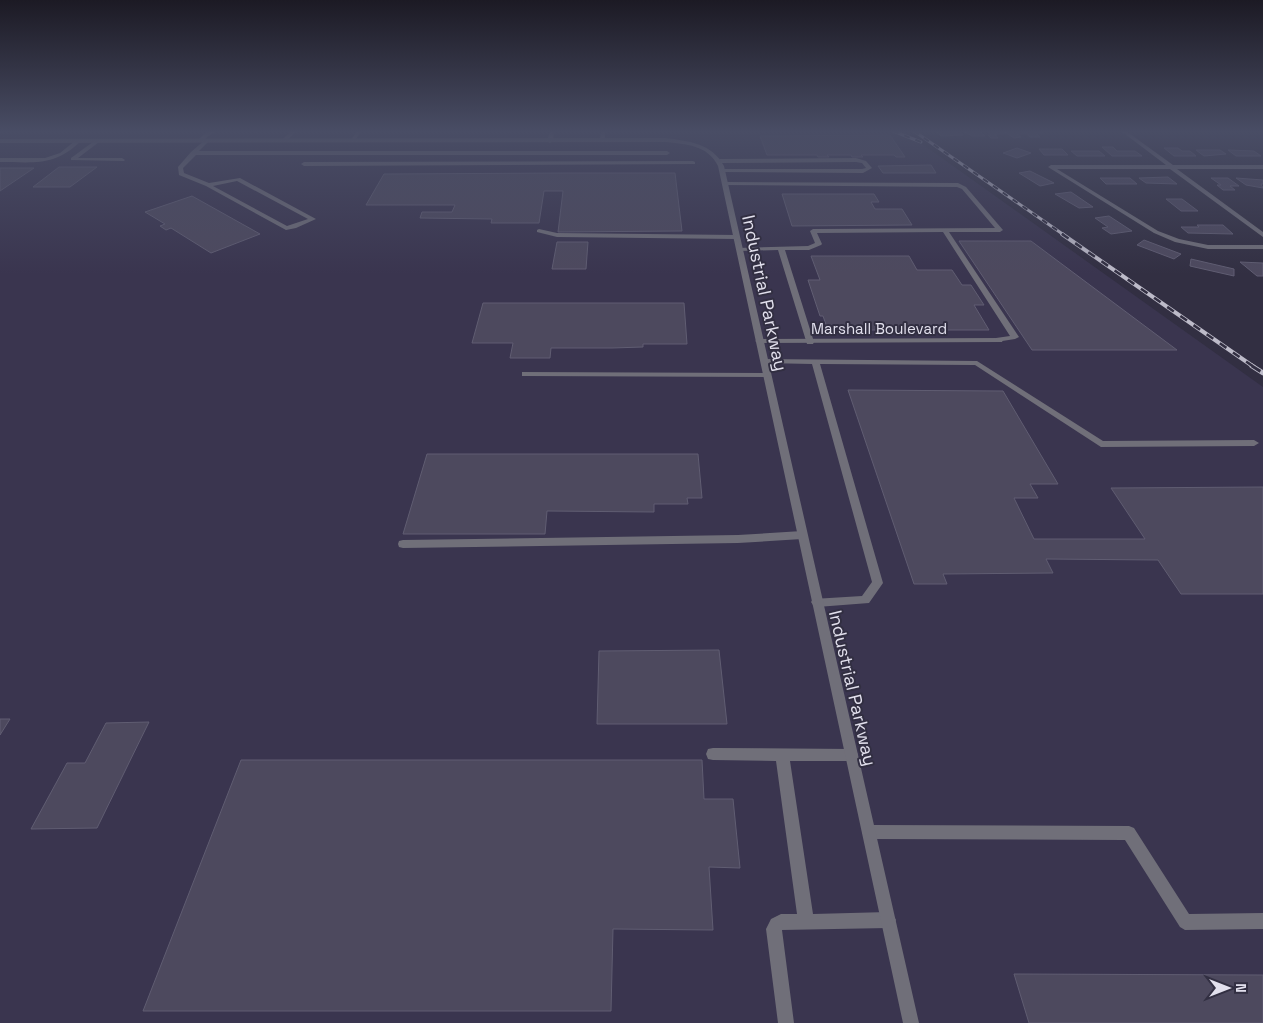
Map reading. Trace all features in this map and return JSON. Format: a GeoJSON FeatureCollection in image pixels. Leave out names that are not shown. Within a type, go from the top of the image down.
{"type":"FeatureCollection","features":[{"type":"Feature","properties":{"kind":"street"},"geometry":{"type":"LineString","coordinates":[[193,179],[208,185],[286,228],[294,227],[313,219],[238,179],[208,185]]}},
{"type":"Feature","properties":{"kind":"street","name":"Industrial Parkway"},"geometry":{"type":"LineString","coordinates":[[724,179],[911,1023]]}},
{"type":"Feature","properties":{"kind":"street"},"geometry":{"type":"LineString","coordinates":[[1070,179],[1156,232],[1177,241],[1208,247],[1263,246]]}},
{"type":"Feature","properties":{"kind":"street"},"geometry":{"type":"LineString","coordinates":[[1187,179],[1263,235]]}},
{"type":"Feature","properties":{"kind":"street"},"geometry":{"type":"LineString","coordinates":[[725,184],[958,185],[964,188],[1000,230],[813,231],[818,244],[809,248],[739,249]]}},
{"type":"Feature","properties":{"kind":"street"},"geometry":{"type":"LineString","coordinates":[[539,231],[557,236],[736,236]]}},
{"type":"Feature","properties":{"kind":"street","name":"Marshall Boulevard"},"geometry":{"type":"LineString","coordinates":[[759,341],[999,340],[1015,338],[945,231]]}},
{"type":"Feature","properties":{"kind":"street"},"geometry":{"type":"LineString","coordinates":[[781,248],[810,342]]}},
{"type":"Feature","properties":{"kind":"street"},"geometry":{"type":"LineString","coordinates":[[764,361],[977,363],[1101,444],[1254,443]]}},
{"type":"Feature","properties":{"kind":"street"},"geometry":{"type":"LineString","coordinates":[[815,362],[878,583],[865,600],[817,602]]}},
{"type":"Feature","properties":{"kind":"street"},"geometry":{"type":"LineString","coordinates":[[525,374],[767,375]]}},
{"type":"Feature","properties":{"kind":"street"},"geometry":{"type":"LineString","coordinates":[[403,544],[738,539],[802,535]]}},
{"type":"Feature","properties":{"kind":"street"},"geometry":{"type":"LineString","coordinates":[[713,754],[851,755]]}},
{"type":"Feature","properties":{"kind":"street"},"geometry":{"type":"LineString","coordinates":[[782,755],[806,921]]}},
{"type":"Feature","properties":{"kind":"street"},"geometry":{"type":"LineString","coordinates":[[869,832],[1129,833],[1184,922],[1263,921]]}},
{"type":"Feature","properties":{"kind":"street"},"geometry":{"type":"LineString","coordinates":[[786,1023],[774,929],[776,924],[806,921],[888,920]]}},
{"type":"Feature","properties":{"kind":"shaded area"},"geometry":{"type":"Polygon","coordinates":[[[0,179],[971,179],[1263,387],[1263,1023],[0,1023],[0,179]]]}},
{"type":"Feature","properties":{"kind":"building"},"geometry":{"type":"Polygon","coordinates":[[[0,179],[18,179],[0,191],[0,179]]]}},
{"type":"Feature","properties":{"kind":"building"},"geometry":{"type":"Polygon","coordinates":[[[44,179],[81,179],[70,187],[33,187],[44,179]]]}},
{"type":"Feature","properties":{"kind":"building"},"geometry":{"type":"Polygon","coordinates":[[[381,179],[676,179],[682,231],[558,232],[563,191],[544,191],[539,223],[491,223],[492,219],[420,218],[422,212],[452,212],[455,205],[366,205],[381,179]]]}},
{"type":"Feature","properties":{"kind":"building"},"geometry":{"type":"Polygon","coordinates":[[[1028,179],[1045,179],[1054,183],[1040,186],[1028,179]]]}},
{"type":"Feature","properties":{"kind":"building"},"geometry":{"type":"Polygon","coordinates":[[[1101,179],[1131,179],[1137,184],[1106,184],[1101,179]]]}},
{"type":"Feature","properties":{"kind":"building"},"geometry":{"type":"Polygon","coordinates":[[[1140,179],[1170,179],[1177,184],[1146,183],[1140,179]]]}},
{"type":"Feature","properties":{"kind":"building"},"geometry":{"type":"Polygon","coordinates":[[[1212,179],[1229,179],[1239,186],[1230,186],[1235,190],[1223,190],[1217,185],[1221,185],[1212,179]]]}},
{"type":"Feature","properties":{"kind":"building"},"geometry":{"type":"Polygon","coordinates":[[[1237,179],[1263,180],[1263,184],[1261,184],[1263,188],[1246,185],[1237,179]]]}},
{"type":"Feature","properties":{"kind":"building"},"geometry":{"type":"Polygon","coordinates":[[[1071,192],[1093,207],[1079,208],[1055,194],[1071,192]]]}},
{"type":"Feature","properties":{"kind":"building"},"geometry":{"type":"Polygon","coordinates":[[[782,194],[874,194],[879,202],[871,202],[875,209],[902,209],[912,225],[792,226],[782,194]]]}},
{"type":"Feature","properties":{"kind":"building"},"geometry":{"type":"Polygon","coordinates":[[[192,196],[260,234],[211,253],[171,228],[166,230],[160,226],[165,224],[145,212],[192,196]]]}},
{"type":"Feature","properties":{"kind":"building"},"geometry":{"type":"Polygon","coordinates":[[[1166,199],[1182,199],[1198,211],[1181,211],[1166,199]]]}},
{"type":"Feature","properties":{"kind":"building"},"geometry":{"type":"Polygon","coordinates":[[[1109,216],[1132,231],[1111,234],[1102,228],[1108,227],[1095,218],[1109,216]]]}},
{"type":"Feature","properties":{"kind":"building"},"geometry":{"type":"Polygon","coordinates":[[[1197,225],[1223,225],[1233,234],[1188,233],[1181,227],[1199,227],[1197,225]]]}},
{"type":"Feature","properties":{"kind":"building"},"geometry":{"type":"Polygon","coordinates":[[[1144,240],[1181,254],[1174,259],[1137,245],[1144,240]]]}},
{"type":"Feature","properties":{"kind":"building"},"geometry":{"type":"Polygon","coordinates":[[[959,241],[1031,241],[1177,350],[1032,350],[959,241]]]}},
{"type":"Feature","properties":{"kind":"building"},"geometry":{"type":"Polygon","coordinates":[[[557,242],[588,242],[586,269],[552,269],[557,242]]]}},
{"type":"Feature","properties":{"kind":"building"},"geometry":{"type":"Polygon","coordinates":[[[811,256],[909,256],[917,270],[952,270],[962,285],[971,285],[984,305],[974,305],[989,330],[828,330],[823,316],[820,316],[808,280],[820,280],[811,256]]]}},
{"type":"Feature","properties":{"kind":"building"},"geometry":{"type":"Polygon","coordinates":[[[1191,259],[1234,269],[1234,276],[1190,266],[1191,259]]]}},
{"type":"Feature","properties":{"kind":"building"},"geometry":{"type":"Polygon","coordinates":[[[1240,262],[1263,263],[1263,276],[1257,276],[1240,262]]]}},
{"type":"Feature","properties":{"kind":"building"},"geometry":{"type":"Polygon","coordinates":[[[483,303],[684,303],[687,344],[643,344],[643,347],[612,348],[551,348],[550,358],[510,358],[513,343],[472,343],[483,303]]]}},
{"type":"Feature","properties":{"kind":"building"},"geometry":{"type":"Polygon","coordinates":[[[848,390],[1003,391],[1058,484],[1030,484],[1038,498],[1014,498],[1034,539],[1145,539],[1111,488],[1263,487],[1263,594],[1181,594],[1158,560],[1046,559],[1053,573],[943,574],[947,584],[914,584],[848,390]]]}},
{"type":"Feature","properties":{"kind":"building"},"geometry":{"type":"Polygon","coordinates":[[[427,454],[698,454],[702,498],[687,498],[688,504],[654,504],[654,512],[547,511],[545,534],[403,534],[427,454]]]}},
{"type":"Feature","properties":{"kind":"building"},"geometry":{"type":"Polygon","coordinates":[[[719,650],[727,724],[597,724],[599,651],[719,650]]]}},
{"type":"Feature","properties":{"kind":"building"},"geometry":{"type":"Polygon","coordinates":[[[0,719],[10,719],[0,735],[0,719]]]}},
{"type":"Feature","properties":{"kind":"building"},"geometry":{"type":"Polygon","coordinates":[[[149,722],[97,828],[31,829],[67,763],[85,763],[106,723],[149,722]]]}},
{"type":"Feature","properties":{"kind":"building"},"geometry":{"type":"Polygon","coordinates":[[[241,760],[702,760],[704,799],[733,799],[740,868],[709,867],[713,930],[613,929],[611,1011],[143,1011],[241,760]]]}},
{"type":"Feature","properties":{"kind":"building"},"geometry":{"type":"Polygon","coordinates":[[[1014,974],[1263,975],[1263,1023],[1029,1023],[1014,974]]]}},
{"type":"Feature","properties":{"kind":"railway"},"geometry":{"type":"LineString","coordinates":[[983,179],[1064,235]]}},
{"type":"Feature","properties":{"kind":"railway"},"geometry":{"type":"LineString","coordinates":[[1062,234],[1254,367]]}},
{"type":"Feature","properties":{"kind":"railway"},"geometry":{"type":"LineString","coordinates":[[1252,366],[1263,373]]}}]}
